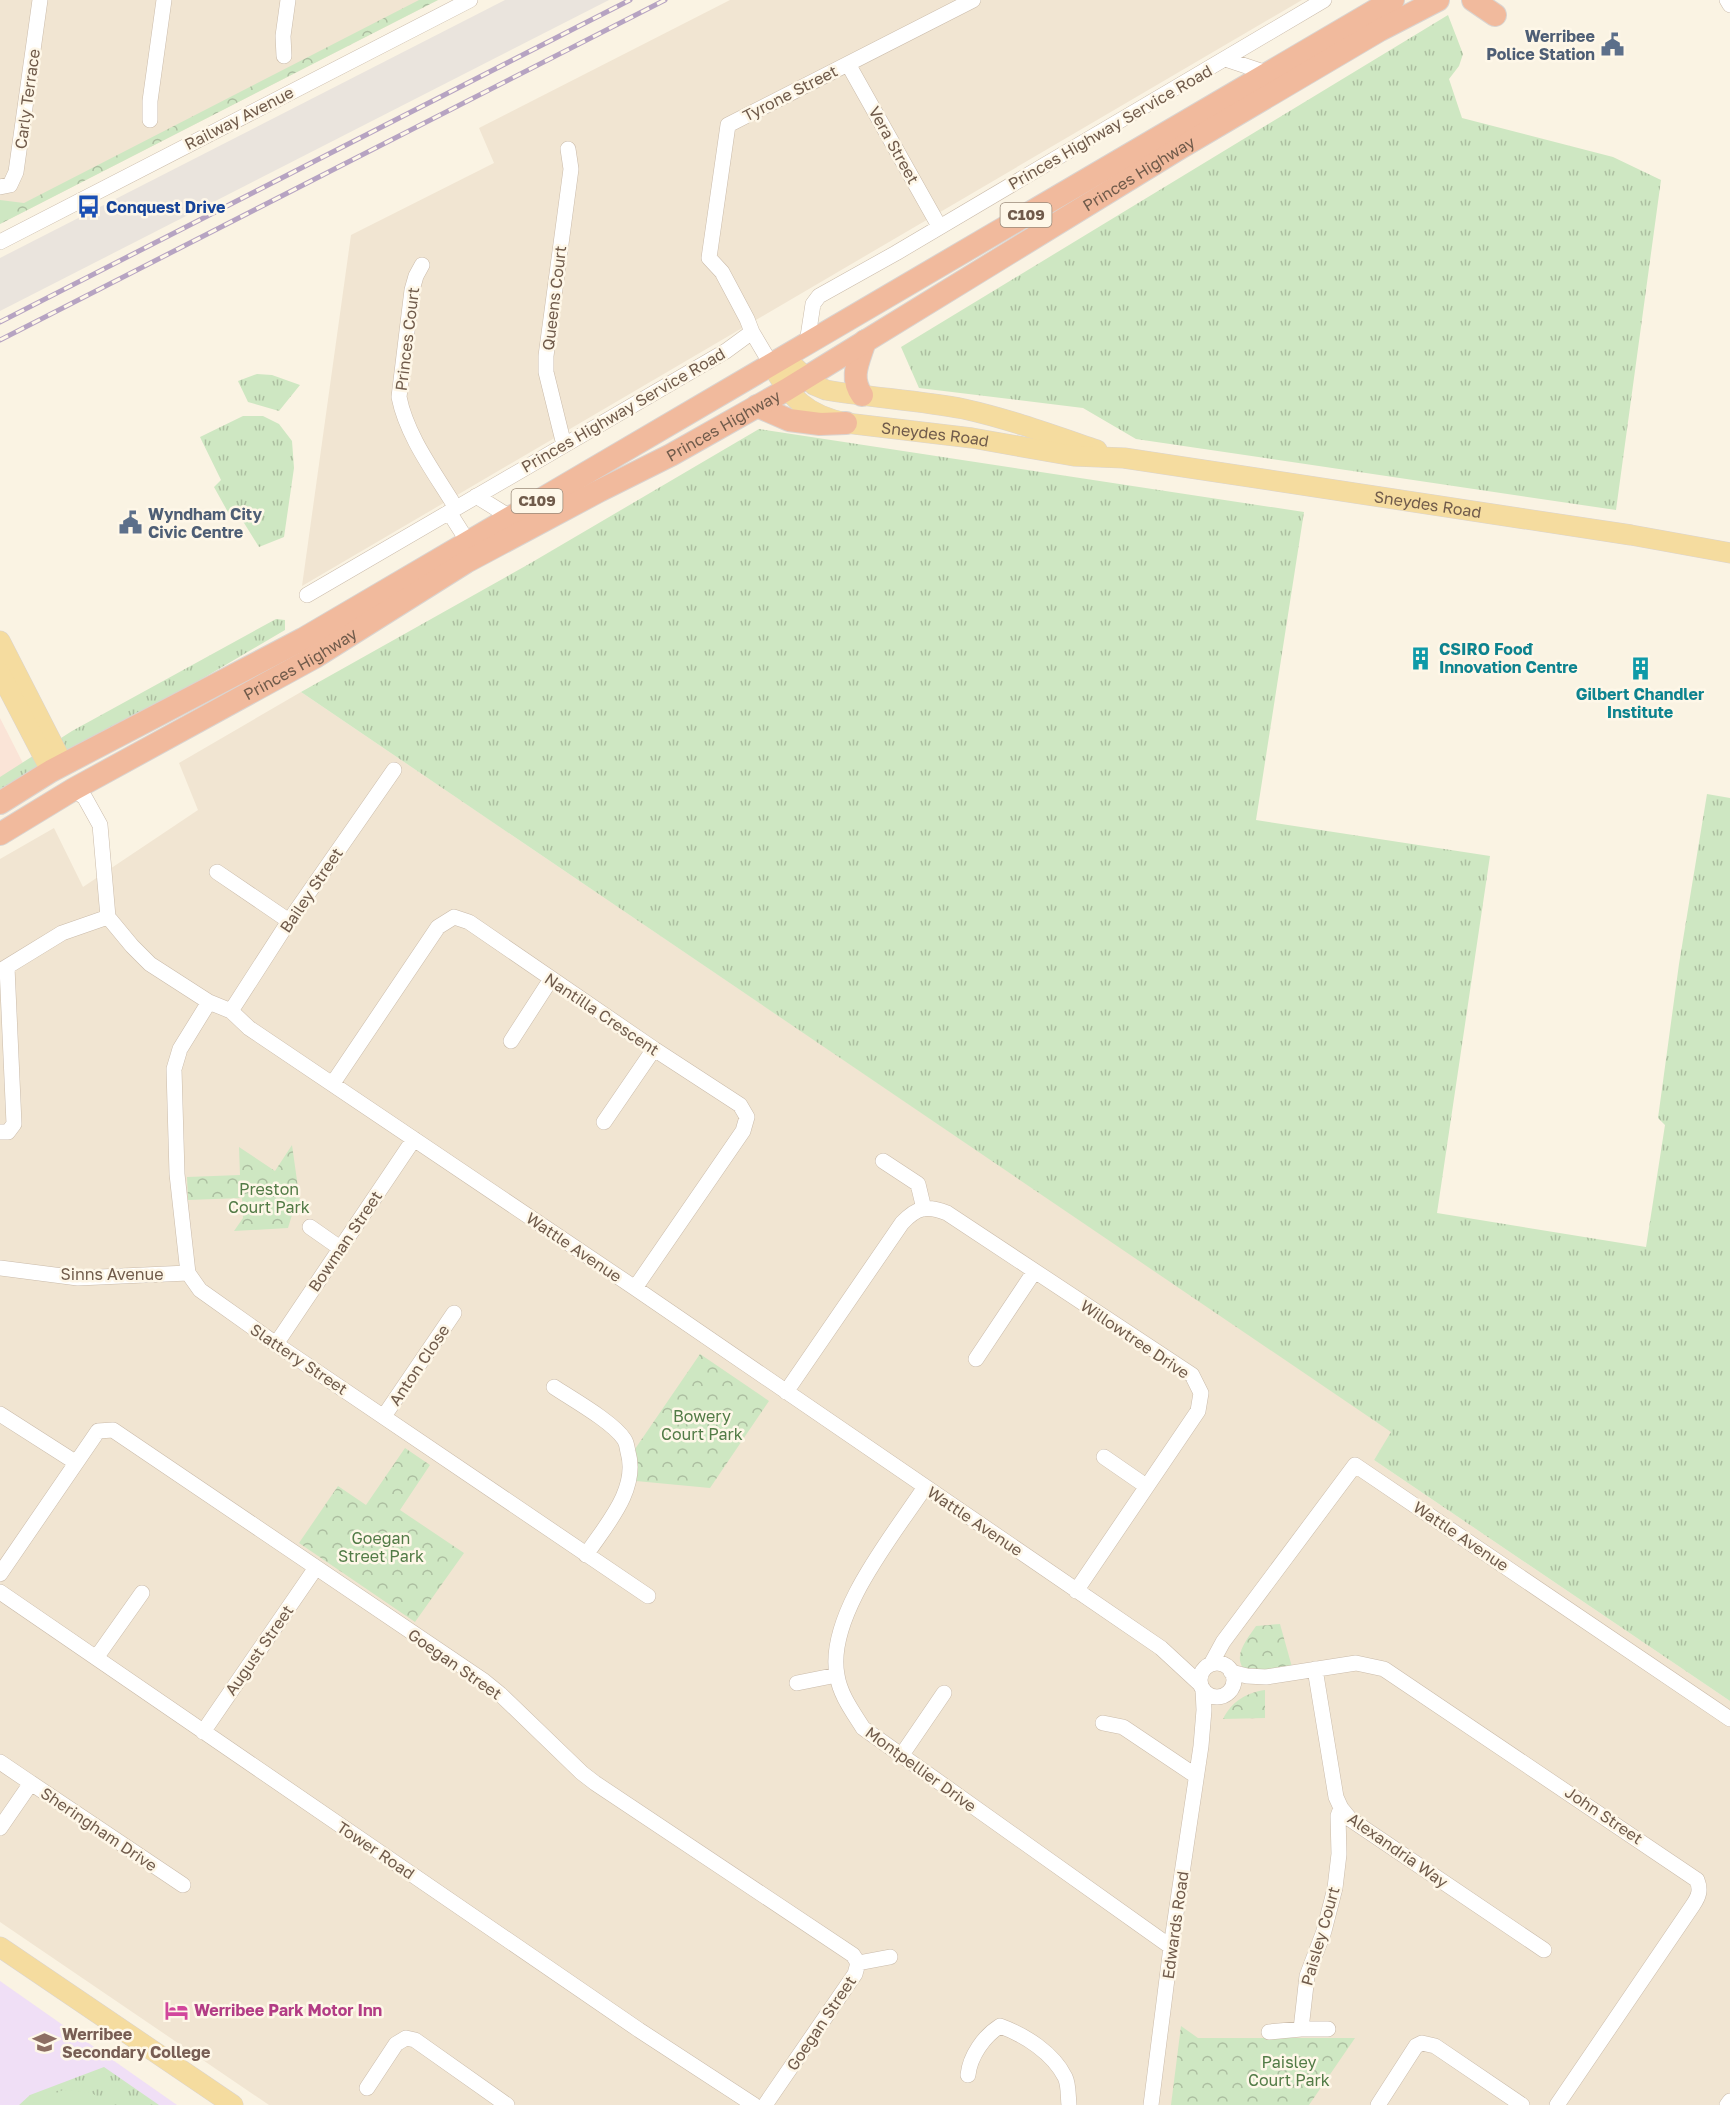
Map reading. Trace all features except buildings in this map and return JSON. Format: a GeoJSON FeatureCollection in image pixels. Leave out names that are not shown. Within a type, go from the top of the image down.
{"type":"FeatureCollection","features":[{"type":"Feature","properties":{"kind":"highway","name":"Princes Highway"},"geometry":{"type":"LineString","coordinates":[[0,803],[57,767],[309,648],[468,542],[1393,0]]}},
{"type":"Feature","properties":{"kind":"highway","name":"Princes Highway"},"geometry":{"type":"LineString","coordinates":[[0,834],[309,648],[599,491],[671,455],[786,390],[1190,142],[1380,30],[1438,0]]}},
{"type":"Feature","properties":{"kind":"highway"},"geometry":{"type":"LineString","coordinates":[[862,395],[855,384],[854,375],[865,341]]}},
{"type":"Feature","properties":{"kind":"highway"},"geometry":{"type":"LineString","coordinates":[[757,406],[789,420],[820,424],[846,423]]}},
{"type":"Feature","properties":{"kind":"highway"},"geometry":{"type":"LineString","coordinates":[[468,542],[498,545]]}},
{"type":"Feature","properties":{"kind":"highway"},"geometry":{"type":"LineString","coordinates":[[57,767],[74,789]]}},
{"type":"Feature","properties":{"kind":"main road","name":"Sneydes Road"},"geometry":{"type":"LineString","coordinates":[[777,361],[814,385],[826,390],[917,401],[966,410],[1017,423],[1124,458]]}},
{"type":"Feature","properties":{"kind":"main road","name":"Sneydes Road"},"geometry":{"type":"LineString","coordinates":[[777,361],[786,390],[812,412],[828,420],[972,438],[1074,456],[1124,458],[1620,533],[1730,553]]}},
{"type":"Feature","properties":{"kind":"main road"},"geometry":{"type":"LineString","coordinates":[[0,641],[57,767]]}},
{"type":"Feature","properties":{"kind":"main road"},"geometry":{"type":"LineString","coordinates":[[0,673],[57,767]]}},
{"type":"Feature","properties":{"kind":"main road"},"geometry":{"type":"LineString","coordinates":[[0,1947],[233,2105]]}},
{"type":"Feature","properties":{"kind":"street","name":"Carly Terrace"},"geometry":{"type":"LineString","coordinates":[[0,188],[10,185],[16,172],[40,0]]}},
{"type":"Feature","properties":{"kind":"street"},"geometry":{"type":"LineString","coordinates":[[150,120],[150,101],[164,0]]}},
{"type":"Feature","properties":{"kind":"street"},"geometry":{"type":"LineString","coordinates":[[284,56],[283,36],[288,0]]}},
{"type":"Feature","properties":{"kind":"street","name":"Railway Avenue"},"geometry":{"type":"LineString","coordinates":[[3,239],[470,0]]}},
{"type":"Feature","properties":{"kind":"street","name":"Tyrone Street"},"geometry":{"type":"LineString","coordinates":[[777,361],[749,325],[722,272],[709,258],[708,252],[711,245],[728,125],[973,0]]}},
{"type":"Feature","properties":{"kind":"street","name":"Princes Highway Service Road"},"geometry":{"type":"LineString","coordinates":[[807,343],[813,304],[819,296],[896,254],[939,226],[1324,0]]}},
{"type":"Feature","properties":{"kind":"street"},"geometry":{"type":"LineString","coordinates":[[1727,0],[1730,5]]}},
{"type":"Feature","properties":{"kind":"street","name":"Princes Highway Service Road"},"geometry":{"type":"LineString","coordinates":[[1225,59],[1267,73]]}},
{"type":"Feature","properties":{"kind":"street","name":"Vera Street"},"geometry":{"type":"LineString","coordinates":[[848,64],[939,226]]}},
{"type":"Feature","properties":{"kind":"street","name":"Queens Court"},"geometry":{"type":"LineString","coordinates":[[564,445],[546,372],[546,356],[571,170],[568,149]]}},
{"type":"Feature","properties":{"kind":"street","name":"Princes Court"},"geometry":{"type":"LineString","coordinates":[[422,265],[412,290],[399,397],[402,413],[411,433],[453,510]]}},
{"type":"Feature","properties":{"kind":"street","name":"Princes Highway Service Road"},"geometry":{"type":"LineString","coordinates":[[307,595],[726,351],[749,325]]}},
{"type":"Feature","properties":{"kind":"street"},"geometry":{"type":"LineString","coordinates":[[476,496],[510,517]]}},
{"type":"Feature","properties":{"kind":"street"},"geometry":{"type":"LineString","coordinates":[[453,510],[468,542]]}},
{"type":"Feature","properties":{"kind":"street","name":"Bailey Street"},"geometry":{"type":"LineString","coordinates":[[231,1011],[289,921],[394,770]]}},
{"type":"Feature","properties":{"kind":"street"},"geometry":{"type":"LineString","coordinates":[[0,1132],[8,1132],[14,1124],[3,969],[62,933],[108,916],[100,825],[85,798],[74,789]]}},
{"type":"Feature","properties":{"kind":"street"},"geometry":{"type":"LineString","coordinates":[[217,872],[289,921]]}},
{"type":"Feature","properties":{"kind":"street","name":"Wattle Avenue"},"geometry":{"type":"LineString","coordinates":[[108,916],[150,964],[208,1002],[231,1011],[249,1028],[635,1288],[1076,1591],[1161,1648],[1186,1661],[1209,1665],[1223,1642],[1355,1465],[1730,1719]]}},
{"type":"Feature","properties":{"kind":"street","name":"Nantilla Crescent"},"geometry":{"type":"LineString","coordinates":[[333,1083],[438,927],[454,916],[469,922],[740,1105],[747,1117],[743,1131],[635,1288]]}},
{"type":"Feature","properties":{"kind":"street"},"geometry":{"type":"LineString","coordinates":[[511,1041],[551,979]]}},
{"type":"Feature","properties":{"kind":"street"},"geometry":{"type":"LineString","coordinates":[[188,1274],[177,1174],[174,1069],[180,1048],[208,1002]]}},
{"type":"Feature","properties":{"kind":"street"},"geometry":{"type":"LineString","coordinates":[[604,1122],[654,1049]]}},
{"type":"Feature","properties":{"kind":"street","name":"Bowman Street"},"geometry":{"type":"LineString","coordinates":[[276,1344],[414,1139]]}},
{"type":"Feature","properties":{"kind":"street"},"geometry":{"type":"LineString","coordinates":[[786,1392],[902,1223],[913,1212],[924,1209],[918,1184],[883,1161]]}},
{"type":"Feature","properties":{"kind":"street","name":"Willowtree Drive"},"geometry":{"type":"LineString","coordinates":[[924,1209],[935,1208],[947,1213],[1192,1375],[1201,1393],[1198,1411],[1076,1591]]}},
{"type":"Feature","properties":{"kind":"street"},"geometry":{"type":"LineString","coordinates":[[310,1227],[340,1248]]}},
{"type":"Feature","properties":{"kind":"street","name":"Sinns Avenue"},"geometry":{"type":"LineString","coordinates":[[0,1268],[78,1278],[188,1274]]}},
{"type":"Feature","properties":{"kind":"street"},"geometry":{"type":"LineString","coordinates":[[976,1359],[1034,1272]]}},
{"type":"Feature","properties":{"kind":"street","name":"Slattery Street"},"geometry":{"type":"LineString","coordinates":[[188,1274],[200,1290],[276,1344],[648,1596]]}},
{"type":"Feature","properties":{"kind":"street","name":"Anton Close"},"geometry":{"type":"LineString","coordinates":[[384,1416],[454,1314]]}},
{"type":"Feature","properties":{"kind":"street"},"geometry":{"type":"LineString","coordinates":[[554,1387],[609,1425],[625,1440],[631,1460],[629,1483],[620,1504],[586,1555]]}},
{"type":"Feature","properties":{"kind":"street"},"geometry":{"type":"LineString","coordinates":[[0,1414],[75,1462]]}},
{"type":"Feature","properties":{"kind":"street","name":"Goegan Street"},"geometry":{"type":"LineString","coordinates":[[0,1574],[98,1431],[113,1430],[315,1569],[484,1681],[595,1783],[853,1955],[858,1963],[855,1974],[765,2105]]}},
{"type":"Feature","properties":{"kind":"street"},"geometry":{"type":"LineString","coordinates":[[1104,1457],[1146,1486]]}},
{"type":"Feature","properties":{"kind":"street","name":"Montpellier Drive"},"geometry":{"type":"LineString","coordinates":[[925,1487],[862,1582],[842,1624],[836,1649],[837,1675],[847,1703],[863,1728],[1171,1947]]}},
{"type":"Feature","properties":{"kind":"street","name":"August Street"},"geometry":{"type":"LineString","coordinates":[[203,1732],[315,1569]]}},
{"type":"Feature","properties":{"kind":"street","name":"Tower Road"},"geometry":{"type":"LineString","coordinates":[[0,1592],[639,2030],[754,2105]]}},
{"type":"Feature","properties":{"kind":"street"},"geometry":{"type":"LineString","coordinates":[[96,1658],[142,1593]]}},
{"type":"Feature","properties":{"kind":"street","name":"Wattle Avenue"},"geometry":{"type":"LineString","coordinates":[[1230,1671],[1228,1656],[1238,1624]]}},
{"type":"Feature","properties":{"kind":"street","name":"Wattle Avenue"},"geometry":{"type":"LineString","coordinates":[[1161,1648],[1202,1686]]}},
{"type":"Feature","properties":{"kind":"street","name":"John Street"},"geometry":{"type":"LineString","coordinates":[[1228,1692],[1266,1677],[1315,1669],[1356,1663],[1384,1669],[1697,1880],[1700,1887],[1699,1896],[1557,2105]]}},
{"type":"Feature","properties":{"kind":"street"},"geometry":{"type":"LineString","coordinates":[[1221,1664],[1230,1671],[1233,1682],[1228,1692],[1216,1696],[1211,1695],[1202,1686],[1201,1674],[1209,1665],[1221,1664]]}},
{"type":"Feature","properties":{"kind":"street","name":"Alexandria Way"},"geometry":{"type":"LineString","coordinates":[[1315,1669],[1336,1797],[1341,1808],[1350,1819],[1544,1950]]}},
{"type":"Feature","properties":{"kind":"street","name":"John Street"},"geometry":{"type":"LineString","coordinates":[[1230,1671],[1247,1676],[1266,1677]]}},
{"type":"Feature","properties":{"kind":"street"},"geometry":{"type":"LineString","coordinates":[[797,1683],[837,1675]]}},
{"type":"Feature","properties":{"kind":"street","name":"Edwards Road"},"geometry":{"type":"LineString","coordinates":[[1151,2105],[1200,1746],[1204,1710],[1202,1686]]}},
{"type":"Feature","properties":{"kind":"street","name":"Edwards Road"},"geometry":{"type":"LineString","coordinates":[[1200,1746],[1213,1713],[1228,1692]]}},
{"type":"Feature","properties":{"kind":"street"},"geometry":{"type":"LineString","coordinates":[[901,1756],[944,1693]]}},
{"type":"Feature","properties":{"kind":"street"},"geometry":{"type":"LineString","coordinates":[[1102,1723],[1123,1728],[1196,1776]]}},
{"type":"Feature","properties":{"kind":"street"},"geometry":{"type":"LineString","coordinates":[[0,1762],[31,1783]]}},
{"type":"Feature","properties":{"kind":"street","name":"Sheringham Drive"},"geometry":{"type":"LineString","coordinates":[[0,1828],[31,1783],[183,1885]]}},
{"type":"Feature","properties":{"kind":"street","name":"Paisley Court"},"geometry":{"type":"LineString","coordinates":[[1300,2029],[1307,1976],[1324,1931],[1335,1888],[1339,1854],[1338,1816],[1341,1808]]}},
{"type":"Feature","properties":{"kind":"street"},"geometry":{"type":"LineString","coordinates":[[858,1963],[890,1957]]}},
{"type":"Feature","properties":{"kind":"street"},"geometry":{"type":"LineString","coordinates":[[968,2075],[970,2063],[990,2033],[1000,2026],[1012,2030],[1050,2055],[1066,2079],[1069,2105]]}},
{"type":"Feature","properties":{"kind":"street"},"geometry":{"type":"LineString","coordinates":[[1269,2032],[1329,2029]]}},
{"type":"Feature","properties":{"kind":"street"},"geometry":{"type":"LineString","coordinates":[[367,2088],[396,2044],[406,2038],[415,2040],[507,2105]]}},
{"type":"Feature","properties":{"kind":"street"},"geometry":{"type":"LineString","coordinates":[[1378,2105],[1414,2049],[1422,2043],[1435,2046],[1522,2105]]}},
{"type":"Feature","properties":{"kind":"street"},"geometry":{"type":"LineString","coordinates":[[1727,2105],[1730,2101]]}},
{"type":"Feature","properties":{"kind":"shaded area"},"geometry":{"type":"Polygon","coordinates":[[[0,0],[438,0],[0,224],[0,0]]]}},
{"type":"Feature","properties":{"kind":"shaded area"},"geometry":{"type":"Polygon","coordinates":[[[505,0],[609,0],[0,311],[0,258],[505,0]]]}},
{"type":"Feature","properties":{"kind":"shaded area"},"geometry":{"type":"Polygon","coordinates":[[[730,0],[1302,0],[302,586],[351,235],[494,163],[479,128],[730,0]]]}},
{"type":"Feature","properties":{"kind":"shaded area"},"geometry":{"type":"Polygon","coordinates":[[[301,692],[1392,1432],[1374,1460],[1730,1701],[1730,2105],[269,2105],[0,1922],[0,859],[54,828],[83,887],[198,810],[179,763],[301,692]]]}},
{"type":"Feature","properties":{"kind":"shaded area"},"geometry":{"type":"Polygon","coordinates":[[[0,718],[30,777],[0,795],[0,718]]]}},
{"type":"Feature","properties":{"kind":"shaded area","name":"Werribee Secondary College"},"geometry":{"type":"Polygon","coordinates":[[[0,1981],[177,2105],[0,2105],[0,1981]]]}},
{"type":"Feature","properties":{"kind":"green space"},"geometry":{"type":"Polygon","coordinates":[[[419,0],[438,0],[0,224],[0,200],[24,203],[419,0]]]}},
{"type":"Feature","properties":{"kind":"green space"},"geometry":{"type":"Polygon","coordinates":[[[1448,15],[1463,54],[1459,66],[1449,79],[1462,118],[1613,157],[1661,180],[1616,510],[1136,439],[1083,408],[919,388],[901,347],[1448,15]]]}},
{"type":"Feature","properties":{"kind":"green space"},"geometry":{"type":"Polygon","coordinates":[[[257,374],[272,375],[300,385],[279,411],[248,402],[238,381],[257,374]]]}},
{"type":"Feature","properties":{"kind":"green space"},"geometry":{"type":"Polygon","coordinates":[[[243,416],[263,416],[279,424],[292,441],[294,468],[284,537],[259,547],[236,510],[229,514],[214,487],[221,480],[200,437],[243,416]]]}},
{"type":"Feature","properties":{"kind":"green space"},"geometry":{"type":"Polygon","coordinates":[[[759,429],[1304,512],[1256,820],[1490,856],[1437,1213],[1646,1247],[1665,1125],[1658,1118],[1679,964],[1707,794],[1730,798],[1730,1701],[1374,1460],[1391,1432],[301,692],[529,564],[759,429]]]}},
{"type":"Feature","properties":{"kind":"green space"},"geometry":{"type":"Polygon","coordinates":[[[276,619],[285,620],[285,630],[0,798],[0,777],[72,731],[276,619]]]}},
{"type":"Feature","properties":{"kind":"green space","name":"Preston Court Park"},"geometry":{"type":"Polygon","coordinates":[[[292,1145],[301,1209],[292,1215],[288,1228],[234,1231],[243,1218],[242,1198],[188,1200],[187,1177],[240,1175],[239,1147],[275,1171],[292,1145]]]}},
{"type":"Feature","properties":{"kind":"green space","name":"Bowery Court Park"},"geometry":{"type":"Polygon","coordinates":[[[700,1354],[769,1401],[710,1488],[636,1481],[638,1466],[635,1449],[700,1354]]]}},
{"type":"Feature","properties":{"kind":"green space","name":"Goegan Street Park"},"geometry":{"type":"Polygon","coordinates":[[[405,1448],[430,1465],[400,1510],[464,1553],[415,1622],[299,1543],[338,1486],[366,1505],[405,1448]]]}},
{"type":"Feature","properties":{"kind":"green space"},"geometry":{"type":"Polygon","coordinates":[[[1280,1624],[1292,1667],[1258,1673],[1243,1668],[1240,1663],[1241,1651],[1256,1626],[1280,1624]]]}},
{"type":"Feature","properties":{"kind":"green space"},"geometry":{"type":"Polygon","coordinates":[[[1265,1690],[1265,1718],[1223,1719],[1240,1699],[1265,1690]]]}},
{"type":"Feature","properties":{"kind":"green space","name":"Paisley Court Park"},"geometry":{"type":"Polygon","coordinates":[[[1181,2026],[1198,2038],[1355,2038],[1309,2105],[1171,2105],[1181,2026]]]}},
{"type":"Feature","properties":{"kind":"green space"},"geometry":{"type":"Polygon","coordinates":[[[104,2067],[159,2105],[19,2105],[30,2095],[104,2067]]]}},
{"type":"Feature","properties":{"kind":"green space"},"geometry":{"type":"Polygon","coordinates":[[[63,2090],[92,2093],[109,2105],[29,2105],[63,2090]]]}},
{"type":"Feature","properties":{"kind":"railway"},"geometry":{"type":"LineString","coordinates":[[0,322],[630,0]]}},
{"type":"Feature","properties":{"kind":"railway"},"geometry":{"type":"LineString","coordinates":[[0,340],[665,0]]}},
{"type":"Feature","properties":{"kind":"place","name":"Werribee Police Station"},"geometry":{"type":"Point","coordinates":[1613,45]}},
{"type":"Feature","properties":{"kind":"place","name":"Conquest Drive"},"geometry":{"type":"Point","coordinates":[88,207]}},
{"type":"Feature","properties":{"kind":"place","name":"Wyndham City Civic Centre"},"geometry":{"type":"Point","coordinates":[130,523]}},
{"type":"Feature","properties":{"kind":"place","name":"CSIRO Foođ Innovation Centre"},"geometry":{"type":"Point","coordinates":[1421,658]}},
{"type":"Feature","properties":{"kind":"place","name":"Gilbert Chandler Institute"},"geometry":{"type":"Point","coordinates":[1640,669]}},
{"type":"Feature","properties":{"kind":"place","name":"Werribee Park Motor Inn"},"geometry":{"type":"Point","coordinates":[176,2010]}},
{"type":"Feature","properties":{"kind":"place","name":"Werribee Secondary College"},"geometry":{"type":"Point","coordinates":[44,2043]}}]}
